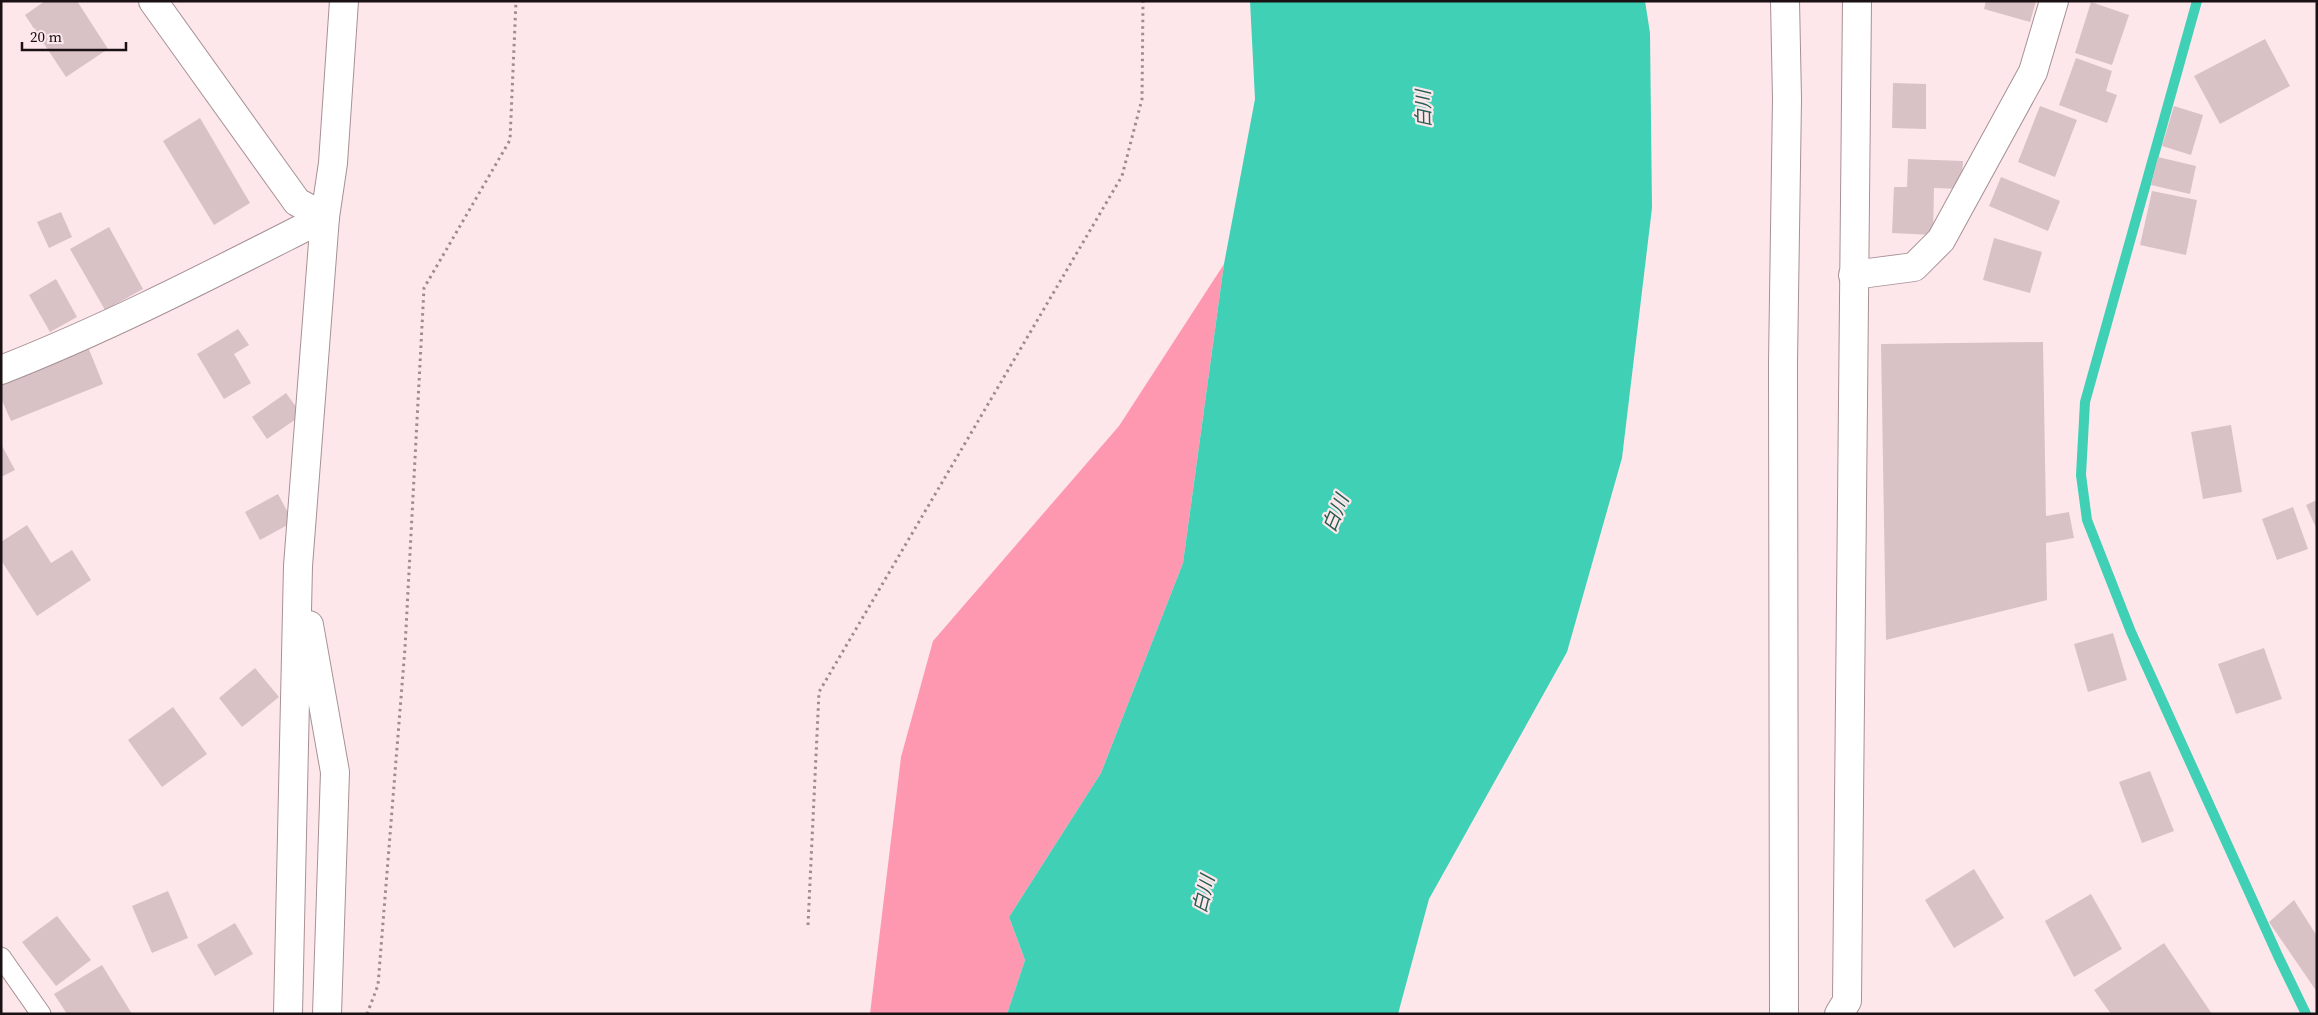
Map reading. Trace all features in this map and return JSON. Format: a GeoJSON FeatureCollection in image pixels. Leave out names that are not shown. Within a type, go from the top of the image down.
{"type":"FeatureCollection","features":[{"type":"Feature","properties":{"kind":"street"},"geometry":{"type":"LineString","coordinates":[[153,1],[297,202],[325,217]]}},
{"type":"Feature","properties":{"kind":"street"},"geometry":{"type":"LineString","coordinates":[[288,1014],[298,566],[325,217],[333,164],[344,1]]}},
{"type":"Feature","properties":{"kind":"street"},"geometry":{"type":"LineString","coordinates":[[1784,1014],[1783,363],[1787,99],[1785,1]]}},
{"type":"Feature","properties":{"kind":"street"},"geometry":{"type":"LineString","coordinates":[[1838,1014],[1847,1001],[1857,1]]}},
{"type":"Feature","properties":{"kind":"street"},"geometry":{"type":"LineString","coordinates":[[1853,275],[1914,267],[1941,240],[2033,72],[2054,1]]}},
{"type":"Feature","properties":{"kind":"street"},"geometry":{"type":"LineString","coordinates":[[1,370],[59,347],[147,307],[325,217]]}},
{"type":"Feature","properties":{"kind":"street"},"geometry":{"type":"LineString","coordinates":[[298,566],[335,772],[327,1014]]}},
{"type":"Feature","properties":{"kind":"lane"},"geometry":{"type":"LineString","coordinates":[[1,957],[41,1014]]}},
{"type":"Feature","properties":{"kind":"path"},"geometry":{"type":"LineString","coordinates":[[367,1014],[378,985],[403,668],[424,288],[510,140],[516,1]]}},
{"type":"Feature","properties":{"kind":"path"},"geometry":{"type":"LineString","coordinates":[[808,925],[819,692],[1122,176],[1142,99],[1143,1]]}},
{"type":"Feature","properties":{"kind":"shaded area"},"geometry":{"type":"Polygon","coordinates":[[[1224,264],[1183,563],[1101,773],[1009,917],[1025,960],[1007,1014],[870,1014],[901,757],[933,641],[1119,426],[1224,264]]]}},
{"type":"Feature","properties":{"kind":"water","name":"白川"},"geometry":{"type":"Polygon","coordinates":[[[1250,1],[1645,1],[1650,33],[1652,208],[1622,458],[1567,652],[1429,899],[1398,1014],[1007,1014],[1025,960],[1009,917],[1101,773],[1183,563],[1224,264],[1255,99],[1250,1]]]}},
{"type":"Feature","properties":{"kind":"building"},"geometry":{"type":"Polygon","coordinates":[[[45,1],[77,1],[108,49],[66,77],[25,15],[45,1]]]}},
{"type":"Feature","properties":{"kind":"building"},"geometry":{"type":"Polygon","coordinates":[[[1986,1],[2036,1],[2030,22],[1984,9],[1986,1]]]}},
{"type":"Feature","properties":{"kind":"building"},"geometry":{"type":"Polygon","coordinates":[[[2091,2],[2129,15],[2112,65],[2075,53],[2091,2]]]}},
{"type":"Feature","properties":{"kind":"building"},"geometry":{"type":"Polygon","coordinates":[[[2265,39],[2290,86],[2220,124],[2194,76],[2265,39]]]}},
{"type":"Feature","properties":{"kind":"building"},"geometry":{"type":"Polygon","coordinates":[[[2076,58],[2112,71],[2106,91],[2117,95],[2107,123],[2059,105],[2076,58]]]}},
{"type":"Feature","properties":{"kind":"building"},"geometry":{"type":"Polygon","coordinates":[[[1893,83],[1926,84],[1926,129],[1892,128],[1893,83]]]}},
{"type":"Feature","properties":{"kind":"building"},"geometry":{"type":"Polygon","coordinates":[[[2040,106],[2077,120],[2055,177],[2018,162],[2040,106]]]}},
{"type":"Feature","properties":{"kind":"building"},"geometry":{"type":"Polygon","coordinates":[[[2174,106],[2203,115],[2191,155],[2162,146],[2174,106]]]}},
{"type":"Feature","properties":{"kind":"building"},"geometry":{"type":"Polygon","coordinates":[[[200,118],[250,203],[214,225],[163,141],[200,118]]]}},
{"type":"Feature","properties":{"kind":"building"},"geometry":{"type":"Polygon","coordinates":[[[2158,157],[2196,166],[2190,194],[2151,185],[2158,157]]]}},
{"type":"Feature","properties":{"kind":"building"},"geometry":{"type":"Polygon","coordinates":[[[1908,159],[1963,161],[1961,189],[1934,188],[1933,235],[1892,233],[1894,187],[1907,187],[1908,159]]]}},
{"type":"Feature","properties":{"kind":"building"},"geometry":{"type":"Polygon","coordinates":[[[2001,177],[2060,201],[2048,231],[1989,206],[2001,177]]]}},
{"type":"Feature","properties":{"kind":"building"},"geometry":{"type":"Polygon","coordinates":[[[2152,191],[2197,200],[2186,255],[2140,245],[2152,191]]]}},
{"type":"Feature","properties":{"kind":"building"},"geometry":{"type":"Polygon","coordinates":[[[61,212],[72,237],[49,248],[37,222],[61,212]]]}},
{"type":"Feature","properties":{"kind":"building"},"geometry":{"type":"Polygon","coordinates":[[[109,227],[143,289],[105,310],[70,249],[109,227]]]}},
{"type":"Feature","properties":{"kind":"building"},"geometry":{"type":"Polygon","coordinates":[[[1994,238],[2042,252],[2030,293],[1983,280],[1994,238]]]}},
{"type":"Feature","properties":{"kind":"building"},"geometry":{"type":"Polygon","coordinates":[[[56,279],[77,317],[50,332],[29,295],[56,279]]]}},
{"type":"Feature","properties":{"kind":"building"},"geometry":{"type":"Polygon","coordinates":[[[238,329],[249,345],[234,354],[251,383],[224,399],[197,354],[238,329]]]}},
{"type":"Feature","properties":{"kind":"building"},"geometry":{"type":"Polygon","coordinates":[[[2043,342],[2046,516],[2069,512],[2074,538],[2046,543],[2047,600],[1886,640],[1881,344],[2043,342]]]}},
{"type":"Feature","properties":{"kind":"building"},"geometry":{"type":"Polygon","coordinates":[[[88,347],[103,384],[11,421],[1,398],[1,383],[88,347]]]}},
{"type":"Feature","properties":{"kind":"building"},"geometry":{"type":"Polygon","coordinates":[[[286,393],[302,415],[267,439],[252,417],[286,393]]]}},
{"type":"Feature","properties":{"kind":"building"},"geometry":{"type":"Polygon","coordinates":[[[2231,425],[2242,492],[2203,499],[2191,432],[2231,425]]]}},
{"type":"Feature","properties":{"kind":"building"},"geometry":{"type":"Polygon","coordinates":[[[1,444],[15,470],[1,477],[1,444]]]}},
{"type":"Feature","properties":{"kind":"building"},"geometry":{"type":"Polygon","coordinates":[[[278,494],[293,522],[260,540],[245,512],[278,494]]]}},
{"type":"Feature","properties":{"kind":"building"},"geometry":{"type":"Polygon","coordinates":[[[2317,500],[2317,530],[2306,505],[2317,500]]]}},
{"type":"Feature","properties":{"kind":"building"},"geometry":{"type":"Polygon","coordinates":[[[2293,507],[2308,549],[2277,560],[2262,519],[2293,507]]]}},
{"type":"Feature","properties":{"kind":"building"},"geometry":{"type":"Polygon","coordinates":[[[27,525],[51,563],[72,550],[91,580],[37,616],[1,560],[1,542],[27,525]]]}},
{"type":"Feature","properties":{"kind":"building"},"geometry":{"type":"Polygon","coordinates":[[[2113,633],[2127,680],[2088,692],[2074,644],[2113,633]]]}},
{"type":"Feature","properties":{"kind":"building"},"geometry":{"type":"Polygon","coordinates":[[[2264,648],[2282,699],[2236,714],[2218,664],[2264,648]]]}},
{"type":"Feature","properties":{"kind":"building"},"geometry":{"type":"Polygon","coordinates":[[[255,668],[279,697],[242,727],[219,698],[255,668]]]}},
{"type":"Feature","properties":{"kind":"building"},"geometry":{"type":"Polygon","coordinates":[[[173,707],[207,754],[162,787],[128,740],[173,707]]]}},
{"type":"Feature","properties":{"kind":"building"},"geometry":{"type":"Polygon","coordinates":[[[2150,771],[2174,831],[2142,843],[2119,782],[2150,771]]]}},
{"type":"Feature","properties":{"kind":"building"},"geometry":{"type":"Polygon","coordinates":[[[1974,869],[2004,918],[1954,948],[1925,900],[1974,869]]]}},
{"type":"Feature","properties":{"kind":"building"},"geometry":{"type":"Polygon","coordinates":[[[168,891],[188,938],[152,953],[132,906],[168,891]]]}},
{"type":"Feature","properties":{"kind":"building"},"geometry":{"type":"Polygon","coordinates":[[[2091,894],[2122,949],[2074,977],[2045,921],[2091,894]]]}},
{"type":"Feature","properties":{"kind":"building"},"geometry":{"type":"Polygon","coordinates":[[[2294,900],[2317,936],[2317,992],[2269,922],[2294,900]]]}},
{"type":"Feature","properties":{"kind":"building"},"geometry":{"type":"Polygon","coordinates":[[[57,916],[91,960],[56,986],[22,942],[57,916]]]}},
{"type":"Feature","properties":{"kind":"building"},"geometry":{"type":"Polygon","coordinates":[[[235,923],[253,954],[215,976],[197,945],[235,923]]]}},
{"type":"Feature","properties":{"kind":"building"},"geometry":{"type":"Polygon","coordinates":[[[2164,943],[2212,1014],[2111,1014],[2094,990],[2164,943]]]}},
{"type":"Feature","properties":{"kind":"building"},"geometry":{"type":"Polygon","coordinates":[[[102,965],[132,1014],[67,1014],[54,994],[102,965]]]}},
{"type":"Feature","properties":{"kind":"waterway"},"geometry":{"type":"LineString","coordinates":[[2197,1],[2085,402],[2081,475],[2087,520],[2131,632],[2306,1014]]}}]}
